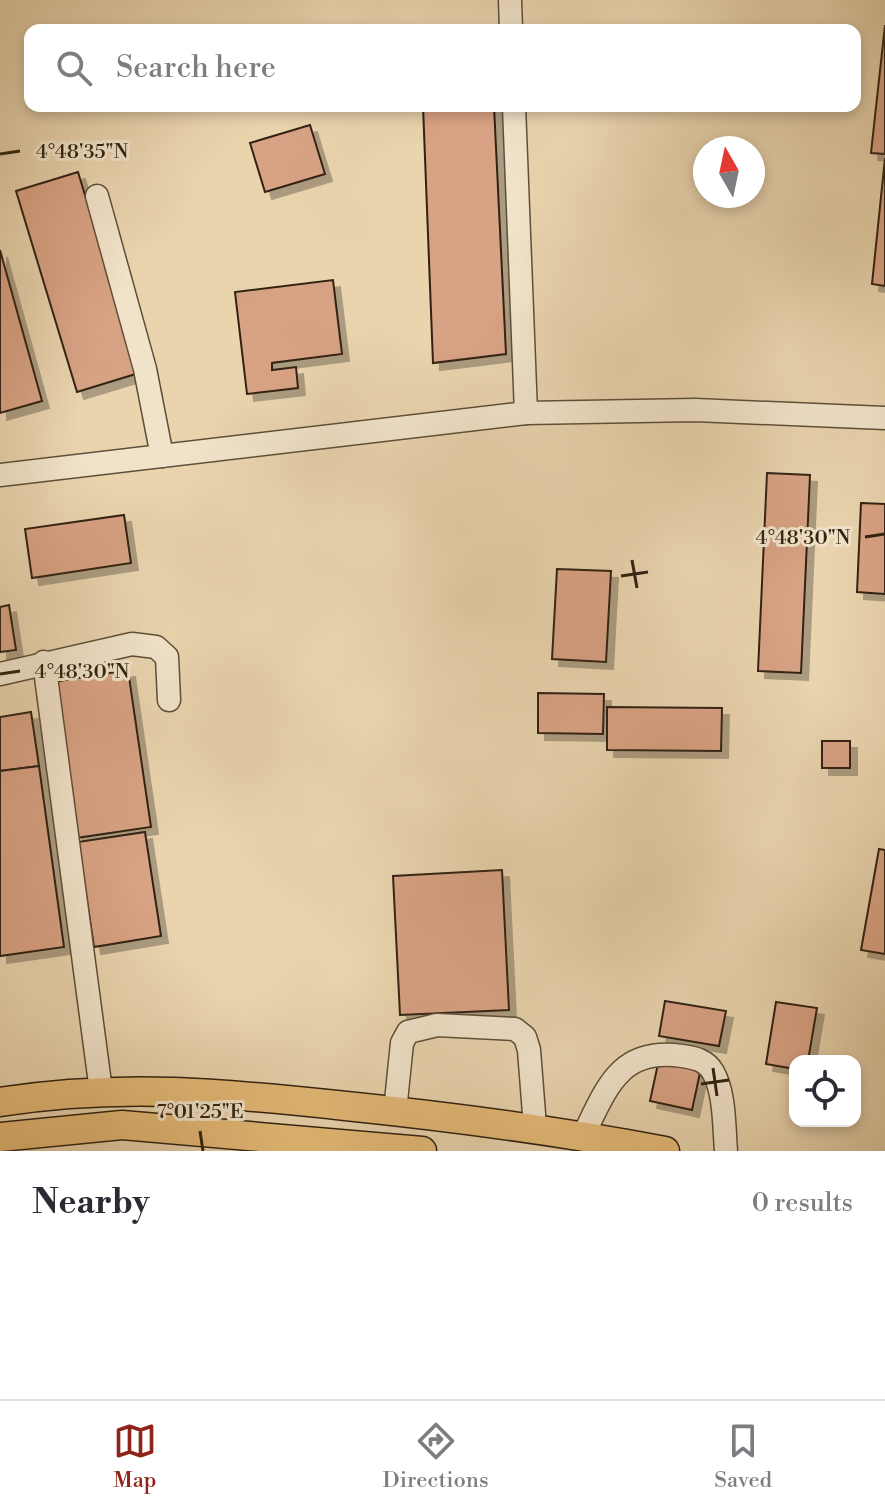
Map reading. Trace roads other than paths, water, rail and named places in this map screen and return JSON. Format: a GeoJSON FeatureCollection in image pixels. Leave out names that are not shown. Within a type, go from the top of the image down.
{"type":"FeatureCollection","features":[{"type":"Feature","properties":{"kind":"main road"},"geometry":{"type":"LineString","coordinates":[[0,1102],[101,1091],[201,1091],[535,1127],[665,1151]]}},
{"type":"Feature","properties":{"kind":"main road"},"geometry":{"type":"LineString","coordinates":[[0,1137],[122,1125],[422,1151]]}},
{"type":"Feature","properties":{"kind":"street"},"geometry":{"type":"LineString","coordinates":[[510,0],[511,24]]}},
{"type":"Feature","properties":{"kind":"street"},"geometry":{"type":"LineString","coordinates":[[514,112],[526,413]]}},
{"type":"Feature","properties":{"kind":"street"},"geometry":{"type":"LineString","coordinates":[[97,196],[145,369],[162,456]]}},
{"type":"Feature","properties":{"kind":"street"},"geometry":{"type":"LineString","coordinates":[[0,475],[438,420],[526,413],[695,410],[885,418]]}},
{"type":"Feature","properties":{"kind":"street"},"geometry":{"type":"LineString","coordinates":[[0,674],[132,644],[156,647],[167,657],[169,700]]}},
{"type":"Feature","properties":{"kind":"street"},"geometry":{"type":"LineString","coordinates":[[44,662],[101,1091]]}},
{"type":"Feature","properties":{"kind":"street"},"geometry":{"type":"LineString","coordinates":[[395,1111],[402,1043],[408,1032],[437,1025],[515,1029],[525,1037],[529,1050],[535,1127]]}},
{"type":"Feature","properties":{"kind":"street"},"geometry":{"type":"LineString","coordinates":[[583,1136],[620,1073],[644,1055],[657,1052],[694,1058],[707,1063],[715,1074],[726,1151]]}}]}
